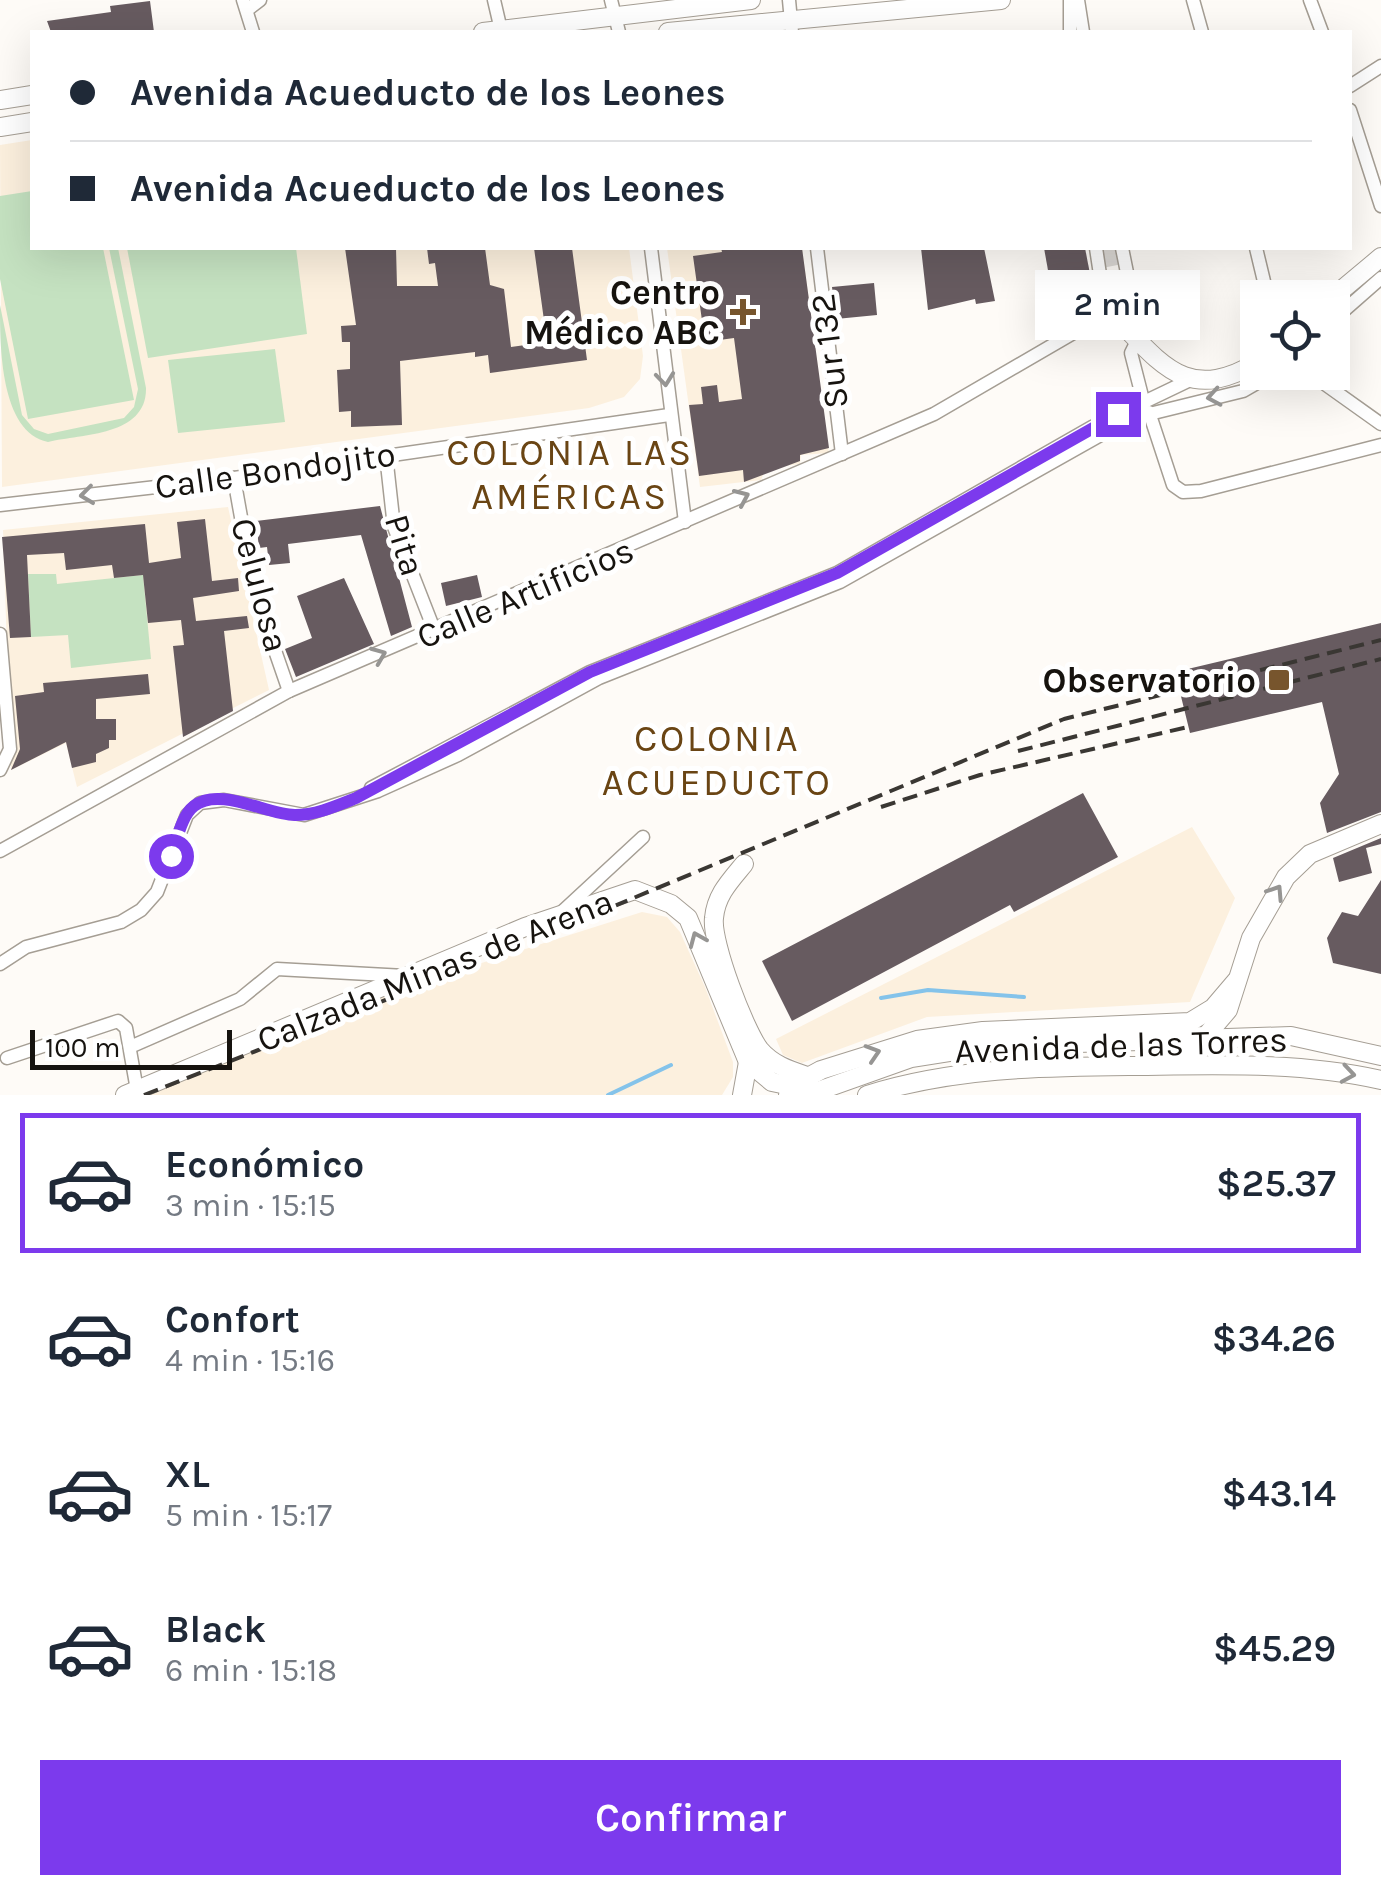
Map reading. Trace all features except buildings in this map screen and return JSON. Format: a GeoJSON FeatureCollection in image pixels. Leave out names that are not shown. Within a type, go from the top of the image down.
{"type":"FeatureCollection","features":[{"type":"Feature","properties":{"kind":"street"},"geometry":{"type":"LineString","coordinates":[[253,30],[245,5],[260,0]]}},
{"type":"Feature","properties":{"kind":"street"},"geometry":{"type":"LineString","coordinates":[[492,30],[494,0]]}},
{"type":"Feature","properties":{"kind":"street"},"geometry":{"type":"LineString","coordinates":[[497,30],[613,7],[751,0]]}},
{"type":"Feature","properties":{"kind":"street"},"geometry":{"type":"LineString","coordinates":[[684,30],[1000,0]]}},
{"type":"Feature","properties":{"kind":"street"},"geometry":{"type":"LineString","coordinates":[[1070,0],[1070,30]]}},
{"type":"Feature","properties":{"kind":"street"},"geometry":{"type":"LineString","coordinates":[[1078,0],[1083,30]]}},
{"type":"Feature","properties":{"kind":"street"},"geometry":{"type":"LineString","coordinates":[[1193,0],[1201,30]]}},
{"type":"Feature","properties":{"kind":"street"},"geometry":{"type":"LineString","coordinates":[[1310,0],[1321,30]]}},
{"type":"Feature","properties":{"kind":"street"},"geometry":{"type":"LineString","coordinates":[[1352,85],[1381,66]]}},
{"type":"Feature","properties":{"kind":"street"},"geometry":{"type":"LineString","coordinates":[[0,100],[30,95]]}},
{"type":"Feature","properties":{"kind":"street"},"geometry":{"type":"LineString","coordinates":[[1352,116],[1381,206]]}},
{"type":"Feature","properties":{"kind":"street"},"geometry":{"type":"LineString","coordinates":[[0,127],[30,122]]}},
{"type":"Feature","properties":{"kind":"street"},"geometry":{"type":"LineString","coordinates":[[651,250],[685,522]]}},
{"type":"Feature","properties":{"kind":"street","name":"Sur 132"},"geometry":{"type":"LineString","coordinates":[[817,250],[842,454]]}},
{"type":"Feature","properties":{"kind":"street"},"geometry":{"type":"LineString","coordinates":[[1096,250],[1106,314],[1132,334],[1162,367],[1190,380]]}},
{"type":"Feature","properties":{"kind":"street"},"geometry":{"type":"LineString","coordinates":[[1122,250],[1133,302],[1132,353],[1173,485],[1182,492],[1201,492],[1381,445]]}},
{"type":"Feature","properties":{"kind":"street"},"geometry":{"type":"LineString","coordinates":[[1256,250],[1264,280]]}},
{"type":"Feature","properties":{"kind":"street"},"geometry":{"type":"LineString","coordinates":[[1350,283],[1381,257]]}},
{"type":"Feature","properties":{"kind":"street"},"geometry":{"type":"LineString","coordinates":[[1350,306],[1381,278]]}},
{"type":"Feature","properties":{"kind":"street","name":"Calle Artificios"},"geometry":{"type":"LineString","coordinates":[[0,851],[289,691],[435,632],[934,414],[1106,314]]}},
{"type":"Feature","properties":{"kind":"street"},"geometry":{"type":"LineString","coordinates":[[0,964],[26,948],[122,922],[141,910],[157,892],[186,815],[200,802],[224,800],[290,816],[317,813],[356,798],[590,672],[837,573],[1190,380],[1240,372]]}},
{"type":"Feature","properties":{"kind":"street"},"geometry":{"type":"LineString","coordinates":[[1146,406],[1246,390]]}},
{"type":"Feature","properties":{"kind":"street"},"geometry":{"type":"LineString","coordinates":[[1333,390],[1381,424]]}},
{"type":"Feature","properties":{"kind":"street","name":"Calle Bondojito"},"geometry":{"type":"LineString","coordinates":[[0,504],[234,478],[669,415]]}},
{"type":"Feature","properties":{"kind":"street","name":"Pita"},"geometry":{"type":"LineString","coordinates":[[386,455],[394,528],[435,632]]}},
{"type":"Feature","properties":{"kind":"street","name":"Celulosa"},"geometry":{"type":"LineString","coordinates":[[234,478],[254,590],[289,691]]}},
{"type":"Feature","properties":{"kind":"street"},"geometry":{"type":"LineString","coordinates":[[0,634],[10,750],[2,769]]}},
{"type":"Feature","properties":{"kind":"street"},"geometry":{"type":"LineString","coordinates":[[1244,1036],[1229,1027],[1228,1010],[1251,938],[1286,877],[1310,854],[1381,824]]}},
{"type":"Feature","properties":{"kind":"street"},"geometry":{"type":"LineString","coordinates":[[557,916],[642,837]]}},
{"type":"Feature","properties":{"kind":"street"},"geometry":{"type":"LineString","coordinates":[[744,864],[718,898],[714,929],[717,942],[754,1040],[802,1089]]}},
{"type":"Feature","properties":{"kind":"street","name":"Calzada Minas de Arena"},"geometry":{"type":"LineString","coordinates":[[131,1093],[557,916],[635,890],[671,904],[688,918],[748,1062]]}},
{"type":"Feature","properties":{"kind":"street"},"geometry":{"type":"LineString","coordinates":[[130,1047],[240,999],[277,969],[410,976]]}},
{"type":"Feature","properties":{"kind":"street","name":"Avenida de las Torres"},"geometry":{"type":"LineString","coordinates":[[802,1089],[884,1049],[948,1034],[1190,1022],[1213,1008],[1236,981]]}},
{"type":"Feature","properties":{"kind":"street"},"geometry":{"type":"LineString","coordinates":[[1182,1065],[1228,1010]]}},
{"type":"Feature","properties":{"kind":"street"},"geometry":{"type":"LineString","coordinates":[[7,1058],[113,1021],[124,1024],[130,1047],[131,1093]]}},
{"type":"Feature","properties":{"kind":"street","name":"Avenida de las Torres"},"geometry":{"type":"LineString","coordinates":[[802,1089],[945,1050],[1211,1035],[1291,1036],[1381,1056]]}},
{"type":"Feature","properties":{"kind":"street"},"geometry":{"type":"LineString","coordinates":[[748,1062],[762,1076],[802,1089]]}},
{"type":"Feature","properties":{"kind":"street"},"geometry":{"type":"LineString","coordinates":[[742,1095],[748,1062]]}},
{"type":"Feature","properties":{"kind":"street","name":"Avenida de las Torres"},"geometry":{"type":"LineString","coordinates":[[867,1095],[908,1082],[992,1068],[1303,1067],[1381,1080]]}},
{"type":"Feature","properties":{"kind":"shaded area"},"geometry":{"type":"Polygon","coordinates":[[[30,140],[30,250],[629,250],[643,356],[640,379],[624,397],[589,408],[2,487],[0,145],[30,140]]]}},
{"type":"Feature","properties":{"kind":"shaded area","name":"Centro Médico ABC"},"geometry":{"type":"Polygon","coordinates":[[[667,250],[802,250],[829,453],[801,455],[800,464],[766,468],[761,480],[700,487],[667,250]]]}},
{"type":"Feature","properties":{"kind":"shaded area"},"geometry":{"type":"Polygon","coordinates":[[[228,507],[269,690],[77,787],[66,743],[11,770],[3,530],[228,507]]]}},
{"type":"Feature","properties":{"kind":"shaded area"},"geometry":{"type":"Polygon","coordinates":[[[1192,827],[1235,898],[1190,1002],[927,1017],[802,1063],[783,1055],[776,1039],[1192,827]]]}},
{"type":"Feature","properties":{"kind":"shaded area"},"geometry":{"type":"Polygon","coordinates":[[[642,912],[667,917],[680,932],[705,987],[733,1062],[733,1077],[722,1095],[142,1095],[412,985],[642,912]]]}},
{"type":"Feature","properties":{"kind":"green space"},"geometry":{"type":"Polygon","coordinates":[[[30,191],[30,250],[103,250],[134,400],[28,419],[0,279],[0,196],[30,191]]]}},
{"type":"Feature","properties":{"kind":"green space"},"geometry":{"type":"Polygon","coordinates":[[[109,250],[118,250],[146,388],[144,404],[125,424],[48,442],[32,435],[20,422],[6,385],[0,305],[22,415],[34,429],[48,434],[124,418],[134,407],[138,389],[109,250]]]}},
{"type":"Feature","properties":{"kind":"green space"},"geometry":{"type":"Polygon","coordinates":[[[127,250],[296,250],[307,334],[148,358],[127,250]]]}},
{"type":"Feature","properties":{"kind":"green space"},"geometry":{"type":"Polygon","coordinates":[[[275,349],[285,422],[178,433],[168,360],[275,349]]]}},
{"type":"Feature","properties":{"kind":"green space"},"geometry":{"type":"Polygon","coordinates":[[[28,574],[56,574],[57,584],[143,575],[151,659],[71,668],[68,635],[31,637],[28,574]]]}},
{"type":"Feature","properties":{"kind":"waterway"},"geometry":{"type":"LineString","coordinates":[[881,998],[928,990],[1024,997]]}},
{"type":"Feature","properties":{"kind":"waterway"},"geometry":{"type":"LineString","coordinates":[[608,1095],[671,1065]]}},
{"type":"Feature","properties":{"kind":"tunnel"},"geometry":{"type":"LineString","coordinates":[[1110,250],[1126,328]]}},
{"type":"Feature","properties":{"kind":"railway"},"geometry":{"type":"LineString","coordinates":[[144,1095],[429,983],[1064,719],[1381,640]]}},
{"type":"Feature","properties":{"kind":"railway"},"geometry":{"type":"LineString","coordinates":[[1018,751],[1381,659]]}},
{"type":"Feature","properties":{"kind":"railway"},"geometry":{"type":"LineString","coordinates":[[881,807],[980,775],[1188,727]]}},
{"type":"Feature","properties":{"kind":"place","name":"Centro Médico ABC"},"geometry":{"type":"Point","coordinates":[743,312]}},
{"type":"Feature","properties":{"kind":"place","name":"Observatorio"},"geometry":{"type":"Point","coordinates":[1279,680]}},
{"type":"Feature","properties":{"kind":"district","name":"COLONIA LAS AMÉRICAS"},"geometry":{"type":"Point","coordinates":[570,474]}},
{"type":"Feature","properties":{"kind":"district","name":"COLONIA ACUEDUCTO"},"geometry":{"type":"Point","coordinates":[717,760]}},
{"type":"Feature","properties":{"kind":"route"},"geometry":{"type":"LineString","coordinates":[[171,856],[186,815],[200,802],[224,800],[290,816],[317,813],[356,798],[606,664],[837,573],[1020,466],[1118,414]]}}]}
